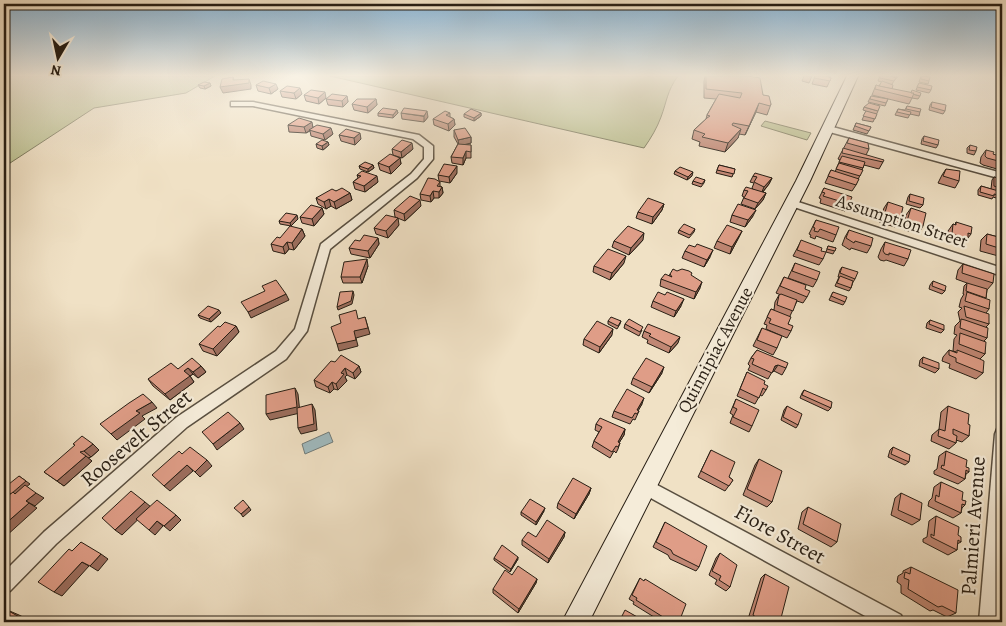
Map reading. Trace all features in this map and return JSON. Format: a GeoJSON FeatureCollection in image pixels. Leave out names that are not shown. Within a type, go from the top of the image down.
{"type":"FeatureCollection","features":[{"type":"Feature","properties":{"kind":"main road","name":"Quinnipiac Avenue"},"geometry":{"type":"LineString","coordinates":[[576,622],[644,486],[792,203],[840,105]]}},
{"type":"Feature","properties":{"kind":"street","name":"Roosevelt Street"},"geometry":{"type":"LineString","coordinates":[[4,585],[50,538],[182,422],[280,355],[301,331],[325,247],[426,166],[430,151],[424,140],[392,131],[259,105]]}},
{"type":"Feature","properties":{"kind":"street"},"geometry":{"type":"LineString","coordinates":[[829,129],[1002,176]]}},
{"type":"Feature","properties":{"kind":"street","name":"Assumption Street"},"geometry":{"type":"LineString","coordinates":[[792,203],[1002,272]]}},
{"type":"Feature","properties":{"kind":"street","name":"Palmieri Avenue"},"geometry":{"type":"LineString","coordinates":[[988,622],[1002,434]]}},
{"type":"Feature","properties":{"kind":"street","name":"Fiore Street"},"geometry":{"type":"LineString","coordinates":[[644,486],[894,622]]}},
{"type":"Feature","properties":{"kind":"green space"},"geometry":{"type":"Polygon","coordinates":[[[4,105],[111,105],[94,108],[4,167],[4,105]]]}},
{"type":"Feature","properties":{"kind":"green space"},"geometry":{"type":"Polygon","coordinates":[[[457,105],[665,105],[658,125],[644,148],[457,105]]]}},
{"type":"Feature","properties":{"kind":"green space"},"geometry":{"type":"Polygon","coordinates":[[[765,121],[811,133],[807,140],[761,126],[765,121]]]}},
{"type":"Feature","properties":{"kind":"water"},"geometry":{"type":"Polygon","coordinates":[[[329,432],[333,442],[305,454],[302,444],[329,432]]]}},
{"type":"Feature","properties":{"kind":"building"},"geometry":{"type":"Polygon","coordinates":[[[713,105],[758,105],[749,126],[733,123],[732,125],[741,129],[728,143],[702,137],[705,134],[694,130],[710,116],[707,115],[713,105]]]}},
{"type":"Feature","properties":{"kind":"building"},"geometry":{"type":"Polygon","coordinates":[[[866,105],[880,106],[878,111],[864,107],[866,105]]]}},
{"type":"Feature","properties":{"kind":"building"},"geometry":{"type":"Polygon","coordinates":[[[931,105],[946,105],[945,111],[931,107],[931,105]]]}},
{"type":"Feature","properties":{"kind":"building"},"geometry":{"type":"Polygon","coordinates":[[[907,106],[921,109],[920,112],[906,109],[907,106]]]}},
{"type":"Feature","properties":{"kind":"building"},"geometry":{"type":"Polygon","coordinates":[[[383,108],[397,110],[393,115],[378,113],[383,108]]]}},
{"type":"Feature","properties":{"kind":"building"},"geometry":{"type":"Polygon","coordinates":[[[404,108],[427,111],[424,116],[401,113],[404,108]]]}},
{"type":"Feature","properties":{"kind":"building"},"geometry":{"type":"Polygon","coordinates":[[[471,109],[481,113],[474,118],[464,114],[471,109]]]}},
{"type":"Feature","properties":{"kind":"building"},"geometry":{"type":"Polygon","coordinates":[[[898,109],[911,112],[910,115],[897,112],[898,109]]]}},
{"type":"Feature","properties":{"kind":"building"},"geometry":{"type":"Polygon","coordinates":[[[445,111],[450,113],[446,115],[454,119],[448,124],[433,119],[445,111]]]}},
{"type":"Feature","properties":{"kind":"building"},"geometry":{"type":"Polygon","coordinates":[[[866,111],[877,114],[875,119],[863,116],[866,111]]]}},
{"type":"Feature","properties":{"kind":"building"},"geometry":{"type":"Polygon","coordinates":[[[299,118],[312,122],[304,127],[288,125],[299,118]]]}},
{"type":"Feature","properties":{"kind":"building"},"geometry":{"type":"Polygon","coordinates":[[[856,123],[871,127],[869,131],[855,126],[856,123]]]}},
{"type":"Feature","properties":{"kind":"building"},"geometry":{"type":"Polygon","coordinates":[[[317,125],[331,128],[323,134],[309,130],[317,125]]]}},
{"type":"Feature","properties":{"kind":"building"},"geometry":{"type":"Polygon","coordinates":[[[465,128],[471,137],[458,140],[454,130],[465,128]]]}},
{"type":"Feature","properties":{"kind":"building"},"geometry":{"type":"Polygon","coordinates":[[[346,129],[360,133],[354,138],[339,135],[346,129]]]}},
{"type":"Feature","properties":{"kind":"building"},"geometry":{"type":"Polygon","coordinates":[[[924,136],[939,140],[938,145],[923,141],[924,136]]]}},
{"type":"Feature","properties":{"kind":"building"},"geometry":{"type":"Polygon","coordinates":[[[849,138],[868,143],[869,149],[847,143],[849,138]]]}},
{"type":"Feature","properties":{"kind":"building"},"geometry":{"type":"Polygon","coordinates":[[[322,140],[328,142],[322,146],[316,144],[322,140]]]}},
{"type":"Feature","properties":{"kind":"building"},"geometry":{"type":"Polygon","coordinates":[[[402,140],[412,143],[401,152],[392,149],[402,140]]]}},
{"type":"Feature","properties":{"kind":"building"},"geometry":{"type":"Polygon","coordinates":[[[458,144],[471,145],[471,152],[466,151],[463,158],[451,157],[458,144]]]}},
{"type":"Feature","properties":{"kind":"building"},"geometry":{"type":"Polygon","coordinates":[[[970,145],[977,147],[976,151],[969,150],[970,145]]]}},
{"type":"Feature","properties":{"kind":"building"},"geometry":{"type":"Polygon","coordinates":[[[843,148],[884,160],[883,162],[842,153],[843,148]]]}},
{"type":"Feature","properties":{"kind":"building"},"geometry":{"type":"Polygon","coordinates":[[[986,150],[1002,157],[1002,162],[987,158],[985,156],[986,150]]]}},
{"type":"Feature","properties":{"kind":"building"},"geometry":{"type":"Polygon","coordinates":[[[390,154],[400,158],[389,167],[378,163],[390,154]]]}},
{"type":"Feature","properties":{"kind":"building"},"geometry":{"type":"Polygon","coordinates":[[[842,156],[865,162],[863,168],[839,162],[842,156]]]}},
{"type":"Feature","properties":{"kind":"building"},"geometry":{"type":"Polygon","coordinates":[[[365,162],[373,165],[368,169],[359,166],[365,162]]]}},
{"type":"Feature","properties":{"kind":"building"},"geometry":{"type":"Polygon","coordinates":[[[839,163],[863,170],[860,176],[836,169],[839,163]]]}},
{"type":"Feature","properties":{"kind":"building"},"geometry":{"type":"Polygon","coordinates":[[[444,164],[457,166],[449,177],[438,175],[444,164]]]}},
{"type":"Feature","properties":{"kind":"building"},"geometry":{"type":"Polygon","coordinates":[[[719,165],[735,169],[734,174],[717,170],[719,165]]]}},
{"type":"Feature","properties":{"kind":"building"},"geometry":{"type":"Polygon","coordinates":[[[680,167],[693,172],[688,177],[675,171],[680,167]]]}},
{"type":"Feature","properties":{"kind":"building"},"geometry":{"type":"Polygon","coordinates":[[[946,169],[960,171],[959,181],[943,176],[946,169]]]}},
{"type":"Feature","properties":{"kind":"building"},"geometry":{"type":"Polygon","coordinates":[[[831,170],[859,179],[856,185],[828,176],[831,170]]]}},
{"type":"Feature","properties":{"kind":"building"},"geometry":{"type":"Polygon","coordinates":[[[362,171],[377,176],[364,186],[353,182],[361,176],[357,175],[362,171]]]}},
{"type":"Feature","properties":{"kind":"building"},"geometry":{"type":"Polygon","coordinates":[[[755,173],[772,178],[764,187],[754,182],[757,177],[753,176],[755,173]]]}},
{"type":"Feature","properties":{"kind":"building"},"geometry":{"type":"Polygon","coordinates":[[[696,177],[705,180],[702,184],[693,181],[696,177]]]}},
{"type":"Feature","properties":{"kind":"building"},"geometry":{"type":"Polygon","coordinates":[[[994,177],[1002,179],[1002,189],[994,186],[994,177]]]}},
{"type":"Feature","properties":{"kind":"building"},"geometry":{"type":"Polygon","coordinates":[[[428,178],[440,182],[437,186],[442,187],[439,192],[433,191],[430,196],[420,194],[428,178]]]}},
{"type":"Feature","properties":{"kind":"building"},"geometry":{"type":"Polygon","coordinates":[[[981,186],[1002,192],[1002,196],[980,192],[981,186]]]}},
{"type":"Feature","properties":{"kind":"building"},"geometry":{"type":"Polygon","coordinates":[[[746,187],[766,193],[758,203],[744,198],[748,191],[744,190],[746,187]]]}},
{"type":"Feature","properties":{"kind":"building"},"geometry":{"type":"Polygon","coordinates":[[[342,188],[350,193],[334,202],[329,199],[324,202],[316,198],[332,189],[336,191],[342,188]]]}},
{"type":"Feature","properties":{"kind":"building"},"geometry":{"type":"Polygon","coordinates":[[[824,188],[852,197],[849,204],[823,196],[825,193],[822,192],[824,188]]]}},
{"type":"Feature","properties":{"kind":"building"},"geometry":{"type":"Polygon","coordinates":[[[910,194],[924,198],[923,205],[909,201],[910,194]]]}},
{"type":"Feature","properties":{"kind":"building"},"geometry":{"type":"Polygon","coordinates":[[[410,196],[420,200],[404,214],[394,210],[410,196]]]}},
{"type":"Feature","properties":{"kind":"building"},"geometry":{"type":"Polygon","coordinates":[[[648,198],[664,204],[653,217],[638,212],[648,198]]]}},
{"type":"Feature","properties":{"kind":"building"},"geometry":{"type":"Polygon","coordinates":[[[888,202],[903,207],[900,220],[884,216],[888,202]]]}},
{"type":"Feature","properties":{"kind":"building"},"geometry":{"type":"Polygon","coordinates":[[[738,204],[756,210],[748,220],[732,215],[738,204]]]}},
{"type":"Feature","properties":{"kind":"building"},"geometry":{"type":"Polygon","coordinates":[[[311,205],[322,208],[312,219],[300,217],[311,205]]]}},
{"type":"Feature","properties":{"kind":"building"},"geometry":{"type":"Polygon","coordinates":[[[911,208],[926,213],[923,226],[909,224],[907,221],[911,208]]]}},
{"type":"Feature","properties":{"kind":"building"},"geometry":{"type":"Polygon","coordinates":[[[286,213],[297,215],[290,223],[279,221],[286,213]]]}},
{"type":"Feature","properties":{"kind":"building"},"geometry":{"type":"Polygon","coordinates":[[[386,215],[398,218],[386,231],[374,228],[386,215]]]}},
{"type":"Feature","properties":{"kind":"building"},"geometry":{"type":"Polygon","coordinates":[[[816,220],[839,227],[836,235],[820,229],[818,232],[814,231],[815,228],[813,227],[816,220]]]}},
{"type":"Feature","properties":{"kind":"building"},"geometry":{"type":"Polygon","coordinates":[[[956,222],[972,227],[971,234],[968,233],[968,239],[952,234],[953,224],[956,225],[956,222]]]}},
{"type":"Feature","properties":{"kind":"building"},"geometry":{"type":"Polygon","coordinates":[[[684,224],[695,229],[690,235],[679,230],[684,224]]]}},
{"type":"Feature","properties":{"kind":"building"},"geometry":{"type":"Polygon","coordinates":[[[727,225],[742,231],[732,247],[717,241],[727,225]]]}},
{"type":"Feature","properties":{"kind":"building"},"geometry":{"type":"Polygon","coordinates":[[[290,226],[302,229],[292,243],[287,242],[283,247],[271,244],[277,237],[280,238],[290,226]]]}},
{"type":"Feature","properties":{"kind":"building"},"geometry":{"type":"Polygon","coordinates":[[[628,226],[644,233],[631,248],[614,241],[628,226]]]}},
{"type":"Feature","properties":{"kind":"building"},"geometry":{"type":"Polygon","coordinates":[[[849,230],[873,238],[871,246],[855,241],[854,243],[846,238],[849,230]]]}},
{"type":"Feature","properties":{"kind":"building"},"geometry":{"type":"Polygon","coordinates":[[[987,234],[1002,238],[1002,249],[986,244],[987,234]]]}},
{"type":"Feature","properties":{"kind":"building"},"geometry":{"type":"Polygon","coordinates":[[[364,235],[378,238],[368,251],[349,248],[355,240],[360,241],[364,235]]]}},
{"type":"Feature","properties":{"kind":"building"},"geometry":{"type":"Polygon","coordinates":[[[801,240],[822,248],[821,251],[826,252],[823,259],[797,250],[801,240]]]}},
{"type":"Feature","properties":{"kind":"building"},"geometry":{"type":"Polygon","coordinates":[[[885,242],[911,250],[908,259],[889,253],[889,255],[885,254],[883,251],[885,242]]]}},
{"type":"Feature","properties":{"kind":"building"},"geometry":{"type":"Polygon","coordinates":[[[697,244],[713,250],[707,260],[685,251],[689,245],[695,247],[697,244]]]}},
{"type":"Feature","properties":{"kind":"building"},"geometry":{"type":"Polygon","coordinates":[[[828,246],[836,248],[835,251],[827,249],[828,246]]]}},
{"type":"Feature","properties":{"kind":"building"},"geometry":{"type":"Polygon","coordinates":[[[608,249],[626,256],[612,273],[594,266],[608,249]]]}},
{"type":"Feature","properties":{"kind":"building"},"geometry":{"type":"Polygon","coordinates":[[[367,259],[360,277],[341,277],[344,262],[367,259]]]}},
{"type":"Feature","properties":{"kind":"building"},"geometry":{"type":"Polygon","coordinates":[[[795,263],[820,272],[817,280],[792,271],[795,263]]]}},
{"type":"Feature","properties":{"kind":"building"},"geometry":{"type":"Polygon","coordinates":[[[963,264],[994,274],[993,283],[962,273],[963,264]]]}},
{"type":"Feature","properties":{"kind":"building"},"geometry":{"type":"Polygon","coordinates":[[[842,267],[858,272],[855,279],[840,273],[842,267]]]}},
{"type":"Feature","properties":{"kind":"building"},"geometry":{"type":"Polygon","coordinates":[[[673,269],[689,271],[692,273],[691,275],[702,282],[696,292],[661,279],[665,274],[672,277],[670,274],[673,269]]]}},
{"type":"Feature","properties":{"kind":"building"},"geometry":{"type":"Polygon","coordinates":[[[840,276],[853,281],[851,288],[837,283],[840,276]]]}},
{"type":"Feature","properties":{"kind":"building"},"geometry":{"type":"Polygon","coordinates":[[[784,277],[806,285],[805,289],[810,291],[807,297],[780,286],[784,277]]]}},
{"type":"Feature","properties":{"kind":"building"},"geometry":{"type":"Polygon","coordinates":[[[276,280],[286,294],[248,312],[241,302],[265,291],[262,286],[276,280]]]}},
{"type":"Feature","properties":{"kind":"building"},"geometry":{"type":"Polygon","coordinates":[[[933,281],[946,286],[945,291],[932,286],[933,281]]]}},
{"type":"Feature","properties":{"kind":"building"},"geometry":{"type":"Polygon","coordinates":[[[967,283],[987,289],[986,298],[966,291],[967,283]]]}},
{"type":"Feature","properties":{"kind":"building"},"geometry":{"type":"Polygon","coordinates":[[[353,291],[351,301],[337,307],[340,292],[353,291]]]}},
{"type":"Feature","properties":{"kind":"building"},"geometry":{"type":"Polygon","coordinates":[[[658,292],[665,295],[667,292],[684,299],[676,311],[653,301],[658,292]]]}},
{"type":"Feature","properties":{"kind":"building"},"geometry":{"type":"Polygon","coordinates":[[[833,292],[847,297],[845,302],[831,296],[833,292]]]}},
{"type":"Feature","properties":{"kind":"building"},"geometry":{"type":"Polygon","coordinates":[[[967,292],[990,300],[989,309],[965,301],[967,292]]]}},
{"type":"Feature","properties":{"kind":"building"},"geometry":{"type":"Polygon","coordinates":[[[779,295],[797,300],[793,311],[777,305],[779,295]]]}},
{"type":"Feature","properties":{"kind":"building"},"geometry":{"type":"Polygon","coordinates":[[[208,306],[219,310],[209,319],[198,315],[208,306]]]}},
{"type":"Feature","properties":{"kind":"building"},"geometry":{"type":"Polygon","coordinates":[[[964,306],[989,314],[989,324],[966,317],[964,306]]]}},
{"type":"Feature","properties":{"kind":"building"},"geometry":{"type":"Polygon","coordinates":[[[771,309],[791,317],[788,324],[793,326],[791,331],[769,323],[771,319],[767,317],[771,309]]]}},
{"type":"Feature","properties":{"kind":"building"},"geometry":{"type":"Polygon","coordinates":[[[356,310],[358,319],[365,317],[368,328],[354,331],[356,340],[337,344],[331,327],[341,323],[339,315],[356,310]]]}},
{"type":"Feature","properties":{"kind":"building"},"geometry":{"type":"Polygon","coordinates":[[[611,317],[621,321],[618,326],[608,321],[611,317]]]}},
{"type":"Feature","properties":{"kind":"building"},"geometry":{"type":"Polygon","coordinates":[[[629,319],[643,327],[640,332],[625,324],[629,319]]]}},
{"type":"Feature","properties":{"kind":"building"},"geometry":{"type":"Polygon","coordinates":[[[961,319],[988,328],[987,338],[960,328],[961,319]]]}},
{"type":"Feature","properties":{"kind":"building"},"geometry":{"type":"Polygon","coordinates":[[[930,320],[944,325],[944,330],[929,324],[930,320]]]}},
{"type":"Feature","properties":{"kind":"building"},"geometry":{"type":"Polygon","coordinates":[[[597,321],[613,329],[600,347],[584,339],[597,321]]]}},
{"type":"Feature","properties":{"kind":"building"},"geometry":{"type":"Polygon","coordinates":[[[225,322],[236,326],[213,349],[199,344],[218,326],[220,327],[225,322]]]}},
{"type":"Feature","properties":{"kind":"building"},"geometry":{"type":"Polygon","coordinates":[[[648,324],[680,337],[671,347],[649,336],[651,334],[644,331],[648,324]]]}},
{"type":"Feature","properties":{"kind":"building"},"geometry":{"type":"Polygon","coordinates":[[[762,328],[782,336],[777,348],[757,340],[762,328]]]}},
{"type":"Feature","properties":{"kind":"building"},"geometry":{"type":"Polygon","coordinates":[[[960,333],[986,342],[985,354],[959,344],[960,333]]]}},
{"type":"Feature","properties":{"kind":"building"},"geometry":{"type":"Polygon","coordinates":[[[757,350],[788,363],[786,368],[778,365],[775,366],[772,373],[752,364],[754,359],[751,358],[757,350]]]}},
{"type":"Feature","properties":{"kind":"building"},"geometry":{"type":"Polygon","coordinates":[[[949,350],[957,353],[957,350],[984,361],[983,373],[956,362],[956,358],[949,355],[949,350]]]}},
{"type":"Feature","properties":{"kind":"building"},"geometry":{"type":"Polygon","coordinates":[[[341,355],[359,366],[353,373],[345,368],[341,373],[344,374],[336,384],[332,382],[328,387],[314,380],[331,361],[335,362],[341,355]]]}},
{"type":"Feature","properties":{"kind":"building"},"geometry":{"type":"Polygon","coordinates":[[[923,357],[939,363],[939,369],[922,363],[923,357]]]}},
{"type":"Feature","properties":{"kind":"building"},"geometry":{"type":"Polygon","coordinates":[[[192,358],[201,366],[193,372],[188,368],[184,371],[190,376],[165,394],[148,379],[171,363],[178,369],[192,358]]]}},
{"type":"Feature","properties":{"kind":"building"},"geometry":{"type":"Polygon","coordinates":[[[646,358],[664,367],[652,387],[633,378],[646,358]]]}},
{"type":"Feature","properties":{"kind":"building"},"geometry":{"type":"Polygon","coordinates":[[[747,372],[765,381],[764,384],[768,386],[766,390],[763,388],[759,398],[740,389],[747,372]]]}},
{"type":"Feature","properties":{"kind":"building"},"geometry":{"type":"Polygon","coordinates":[[[295,388],[297,407],[266,414],[266,395],[295,388]]]}},
{"type":"Feature","properties":{"kind":"building"},"geometry":{"type":"Polygon","coordinates":[[[627,389],[644,398],[637,410],[639,411],[632,418],[614,411],[627,389]]]}},
{"type":"Feature","properties":{"kind":"building"},"geometry":{"type":"Polygon","coordinates":[[[804,390],[832,402],[831,408],[802,395],[804,390]]]}},
{"type":"Feature","properties":{"kind":"building"},"geometry":{"type":"Polygon","coordinates":[[[143,394],[152,402],[136,411],[140,413],[111,434],[100,424],[129,403],[143,394]]]}},
{"type":"Feature","properties":{"kind":"building"},"geometry":{"type":"Polygon","coordinates":[[[736,399],[759,410],[752,426],[733,417],[737,409],[733,407],[736,399]]]}},
{"type":"Feature","properties":{"kind":"building"},"geometry":{"type":"Polygon","coordinates":[[[312,404],[314,424],[298,428],[297,408],[312,404]]]}},
{"type":"Feature","properties":{"kind":"building"},"geometry":{"type":"Polygon","coordinates":[[[787,406],[802,414],[798,425],[783,417],[787,406]]]}},
{"type":"Feature","properties":{"kind":"building"},"geometry":{"type":"Polygon","coordinates":[[[948,406],[969,414],[969,436],[953,429],[953,434],[957,436],[956,443],[938,436],[939,429],[945,431],[948,406]]]}},
{"type":"Feature","properties":{"kind":"building"},"geometry":{"type":"Polygon","coordinates":[[[228,412],[240,423],[213,444],[202,432],[228,412]]]}},
{"type":"Feature","properties":{"kind":"building"},"geometry":{"type":"Polygon","coordinates":[[[600,418],[625,429],[618,442],[620,443],[618,447],[616,446],[612,452],[594,441],[602,427],[596,424],[600,418]]]}},
{"type":"Feature","properties":{"kind":"building"},"geometry":{"type":"Polygon","coordinates":[[[82,436],[93,444],[80,452],[86,456],[57,481],[44,472],[75,445],[73,444],[82,436]]]}},
{"type":"Feature","properties":{"kind":"building"},"geometry":{"type":"Polygon","coordinates":[[[190,447],[207,460],[195,472],[187,465],[164,486],[152,475],[179,451],[182,454],[190,447]]]}},
{"type":"Feature","properties":{"kind":"building"},"geometry":{"type":"Polygon","coordinates":[[[893,447],[910,455],[909,462],[891,454],[893,447]]]}},
{"type":"Feature","properties":{"kind":"building"},"geometry":{"type":"Polygon","coordinates":[[[711,450],[735,462],[729,477],[733,480],[729,486],[701,471],[711,450]]]}},
{"type":"Feature","properties":{"kind":"building"},"geometry":{"type":"Polygon","coordinates":[[[946,451],[967,460],[966,467],[969,468],[969,472],[966,470],[965,479],[941,468],[942,465],[944,466],[946,451]]]}},
{"type":"Feature","properties":{"kind":"building"},"geometry":{"type":"Polygon","coordinates":[[[759,459],[782,471],[772,502],[747,489],[759,459]]]}},
{"type":"Feature","properties":{"kind":"building"},"geometry":{"type":"Polygon","coordinates":[[[19,476],[26,481],[11,494],[4,488],[19,476]]]}},
{"type":"Feature","properties":{"kind":"building"},"geometry":{"type":"Polygon","coordinates":[[[573,478],[591,488],[576,514],[558,503],[573,478]]]}},
{"type":"Feature","properties":{"kind":"building"},"geometry":{"type":"Polygon","coordinates":[[[941,482],[963,492],[962,500],[966,501],[965,505],[962,504],[961,513],[935,501],[936,495],[939,497],[941,482]]]}},
{"type":"Feature","properties":{"kind":"building"},"geometry":{"type":"Polygon","coordinates":[[[25,485],[36,493],[26,501],[29,503],[4,525],[4,504],[10,498],[8,496],[13,492],[15,494],[25,485]]]}},
{"type":"Feature","properties":{"kind":"building"},"geometry":{"type":"Polygon","coordinates":[[[131,491],[145,502],[115,530],[102,518],[131,491]]]}},
{"type":"Feature","properties":{"kind":"building"},"geometry":{"type":"Polygon","coordinates":[[[901,493],[922,503],[920,520],[898,510],[901,493]]]}},
{"type":"Feature","properties":{"kind":"building"},"geometry":{"type":"Polygon","coordinates":[[[530,499],[545,508],[536,522],[521,512],[530,499]]]}},
{"type":"Feature","properties":{"kind":"building"},"geometry":{"type":"Polygon","coordinates":[[[157,500],[176,515],[164,526],[157,521],[149,530],[136,519],[157,500]]]}},
{"type":"Feature","properties":{"kind":"building"},"geometry":{"type":"Polygon","coordinates":[[[243,500],[249,507],[241,514],[234,508],[243,500]]]}},
{"type":"Feature","properties":{"kind":"building"},"geometry":{"type":"Polygon","coordinates":[[[808,507],[841,524],[837,542],[803,524],[808,507]]]}},
{"type":"Feature","properties":{"kind":"building"},"geometry":{"type":"Polygon","coordinates":[[[936,516],[959,527],[958,535],[961,537],[961,542],[958,540],[957,550],[931,537],[931,534],[934,536],[936,516]]]}},
{"type":"Feature","properties":{"kind":"building"},"geometry":{"type":"Polygon","coordinates":[[[547,520],[565,532],[549,559],[522,540],[528,532],[536,537],[547,520]]]}},
{"type":"Feature","properties":{"kind":"building"},"geometry":{"type":"Polygon","coordinates":[[[665,522],[707,546],[699,567],[673,554],[671,550],[656,542],[665,522]]]}},
{"type":"Feature","properties":{"kind":"building"},"geometry":{"type":"Polygon","coordinates":[[[81,542],[101,554],[90,566],[82,562],[54,592],[38,582],[69,549],[72,551],[81,542]]]}},
{"type":"Feature","properties":{"kind":"building"},"geometry":{"type":"Polygon","coordinates":[[[502,545],[518,557],[511,569],[494,558],[502,545]]]}},
{"type":"Feature","properties":{"kind":"building"},"geometry":{"type":"Polygon","coordinates":[[[720,553],[737,565],[730,587],[719,580],[721,576],[712,571],[720,553]]]}},
{"type":"Feature","properties":{"kind":"building"},"geometry":{"type":"Polygon","coordinates":[[[518,566],[537,579],[519,609],[493,589],[505,570],[512,575],[518,566]]]}},
{"type":"Feature","properties":{"kind":"building"},"geometry":{"type":"Polygon","coordinates":[[[911,567],[958,590],[956,613],[942,606],[938,607],[908,589],[909,580],[904,578],[905,572],[910,574],[911,567]]]}},
{"type":"Feature","properties":{"kind":"building"},"geometry":{"type":"Polygon","coordinates":[[[765,574],[789,587],[780,622],[760,622],[753,615],[765,574]]]}},
{"type":"Feature","properties":{"kind":"building"},"geometry":{"type":"Polygon","coordinates":[[[640,578],[644,581],[645,579],[686,604],[679,622],[671,622],[636,600],[637,598],[632,595],[640,578]]]}},
{"type":"Feature","properties":{"kind":"building"},"geometry":{"type":"Polygon","coordinates":[[[5,609],[23,619],[21,622],[4,622],[5,609]]]}},
{"type":"Feature","properties":{"kind":"building"},"geometry":{"type":"Polygon","coordinates":[[[625,610],[646,622],[619,622],[625,610]]]}},
{"type":"Feature","properties":{"kind":"building"},"geometry":{"type":"Polygon","coordinates":[[[459,618],[464,622],[456,622],[459,618]]]}}]}
